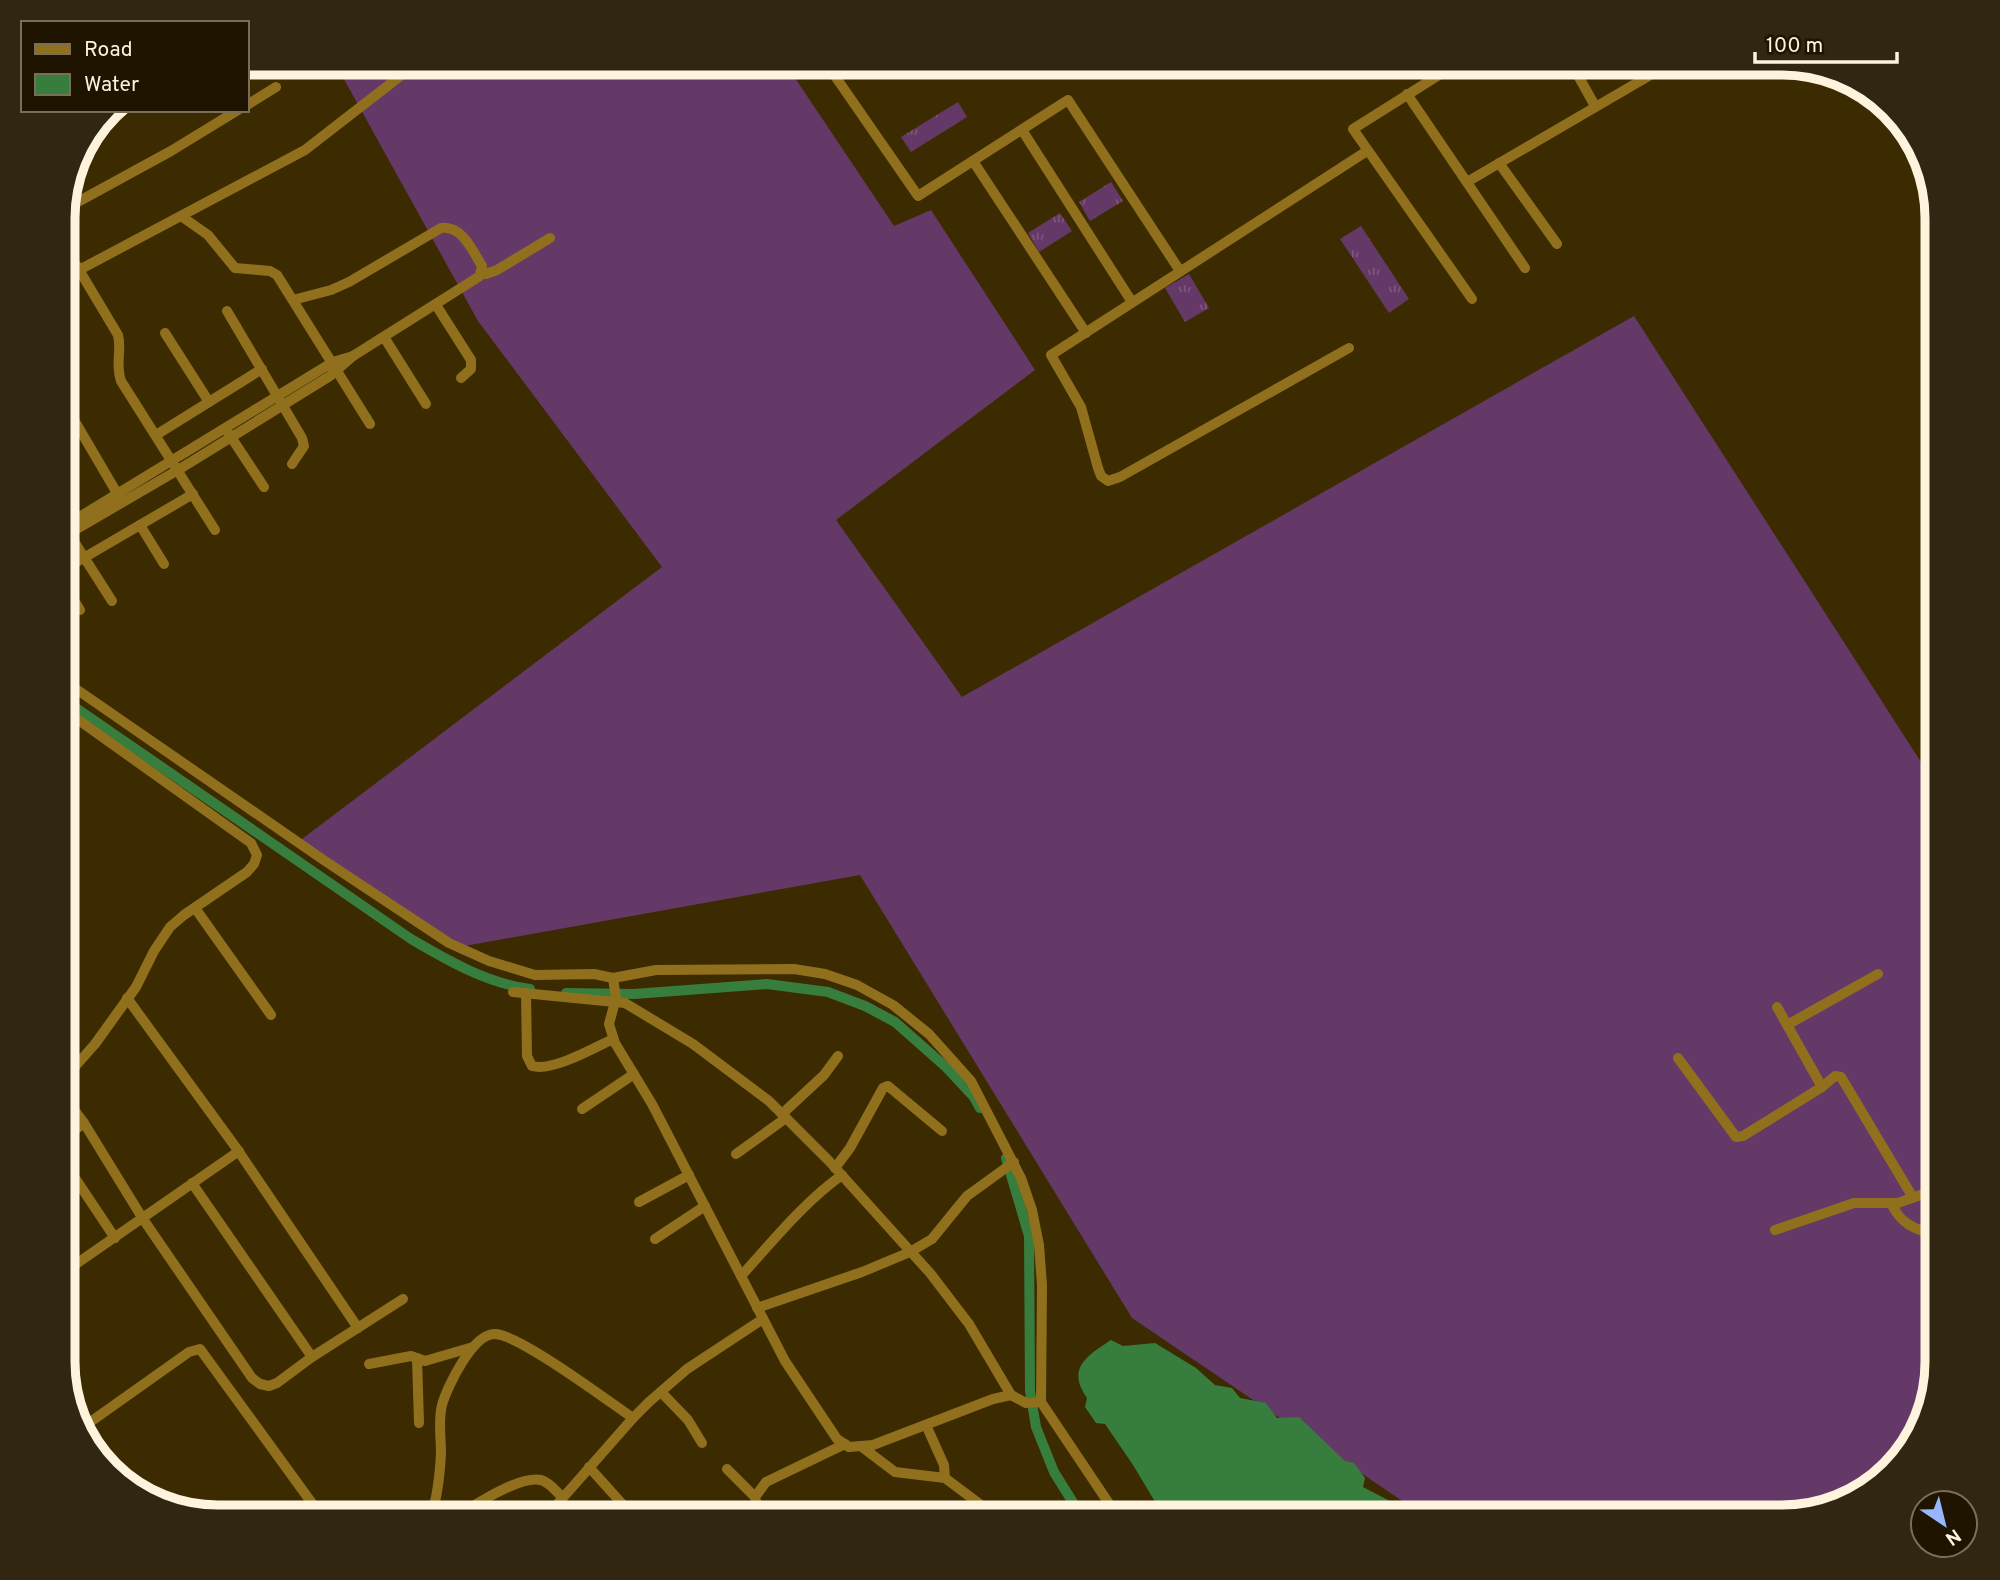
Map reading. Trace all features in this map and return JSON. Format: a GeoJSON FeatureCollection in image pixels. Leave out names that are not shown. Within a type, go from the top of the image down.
{"type":"FeatureCollection","features":[{"type":"Feature","properties":{"kind":"street"},"geometry":{"type":"LineString","coordinates":[[1438,75],[1353,129],[1472,299]]}},
{"type":"Feature","properties":{"kind":"street"},"geometry":{"type":"LineString","coordinates":[[1578,75],[1595,106]]}},
{"type":"Feature","properties":{"kind":"street"},"geometry":{"type":"LineString","coordinates":[[1638,75],[1641,80]]}},
{"type":"Feature","properties":{"kind":"street"},"geometry":{"type":"LineString","coordinates":[[1467,182],[1650,75]]}},
{"type":"Feature","properties":{"kind":"street"},"geometry":{"type":"LineString","coordinates":[[79,270],[305,150],[400,76]]}},
{"type":"Feature","properties":{"kind":"street"},"geometry":{"type":"LineString","coordinates":[[835,76],[918,196],[1068,100],[1180,271]]}},
{"type":"Feature","properties":{"kind":"street"},"geometry":{"type":"LineString","coordinates":[[248,104],[276,87]]}},
{"type":"Feature","properties":{"kind":"street"},"geometry":{"type":"LineString","coordinates":[[1407,94],[1525,268]]}},
{"type":"Feature","properties":{"kind":"street"},"geometry":{"type":"LineString","coordinates":[[76,203],[171,151],[235,112]]}},
{"type":"Feature","properties":{"kind":"street"},"geometry":{"type":"LineString","coordinates":[[1022,130],[1132,302]]}},
{"type":"Feature","properties":{"kind":"street"},"geometry":{"type":"LineString","coordinates":[[1349,348],[1120,477],[1108,481],[1101,476],[1098,468],[1081,407],[1051,355],[1367,151]]}},
{"type":"Feature","properties":{"kind":"street"},"geometry":{"type":"LineString","coordinates":[[973,161],[1086,332]]}},
{"type":"Feature","properties":{"kind":"street"},"geometry":{"type":"LineString","coordinates":[[1499,163],[1557,244]]}},
{"type":"Feature","properties":{"kind":"street"},"geometry":{"type":"LineString","coordinates":[[181,216],[208,235],[235,268],[270,271],[277,275],[370,424]]}},
{"type":"Feature","properties":{"kind":"street"},"geometry":{"type":"LineString","coordinates":[[76,524],[436,305],[475,280],[482,271],[482,266],[458,231],[451,227],[441,228],[349,282],[331,290],[293,300]]}},
{"type":"Feature","properties":{"kind":"street"},"geometry":{"type":"LineString","coordinates":[[482,271],[486,274],[497,270],[550,238]]}},
{"type":"Feature","properties":{"kind":"street"},"geometry":{"type":"LineString","coordinates":[[76,265],[118,335],[120,351],[116,365],[121,381],[215,530]]}},
{"type":"Feature","properties":{"kind":"street"},"geometry":{"type":"LineString","coordinates":[[436,305],[471,360],[471,369],[461,378]]}},
{"type":"Feature","properties":{"kind":"street"},"geometry":{"type":"LineString","coordinates":[[227,311],[302,438],[304,446],[292,464]]}},
{"type":"Feature","properties":{"kind":"street"},"geometry":{"type":"LineString","coordinates":[[165,333],[209,402]]}},
{"type":"Feature","properties":{"kind":"street"},"geometry":{"type":"LineString","coordinates":[[384,337],[426,404]]}},
{"type":"Feature","properties":{"kind":"street"},"geometry":{"type":"LineString","coordinates":[[156,435],[262,369]]}},
{"type":"Feature","properties":{"kind":"street"},"geometry":{"type":"LineString","coordinates":[[76,423],[120,499]]}},
{"type":"Feature","properties":{"kind":"street"},"geometry":{"type":"LineString","coordinates":[[228,433],[264,488]]}},
{"type":"Feature","properties":{"kind":"street"},"geometry":{"type":"LineString","coordinates":[[76,563],[193,494]]}},
{"type":"Feature","properties":{"kind":"street"},"geometry":{"type":"LineString","coordinates":[[140,525],[164,564]]}},
{"type":"Feature","properties":{"kind":"street"},"geometry":{"type":"LineString","coordinates":[[76,546],[112,601]]}},
{"type":"Feature","properties":{"kind":"street"},"geometry":{"type":"LineString","coordinates":[[76,603],[80,610]]}},
{"type":"Feature","properties":{"kind":"street"},"geometry":{"type":"LineString","coordinates":[[76,689],[449,943],[489,961],[535,975],[594,975],[625,1003],[694,1044],[769,1101],[839,1171],[911,1252],[969,1324],[1011,1395]]}},
{"type":"Feature","properties":{"kind":"street"},"geometry":{"type":"LineString","coordinates":[[76,718],[251,843],[256,850],[257,859],[247,872],[170,927],[136,987],[76,1065]]}},
{"type":"Feature","properties":{"kind":"street"},"geometry":{"type":"LineString","coordinates":[[195,908],[271,1014]]}},
{"type":"Feature","properties":{"kind":"street"},"geometry":{"type":"LineString","coordinates":[[513,992],[615,992],[656,970],[794,969],[825,974],[857,985],[893,1005],[929,1034],[971,1081],[1032,1210],[1039,1245],[1042,1285],[1034,1403]]}},
{"type":"Feature","properties":{"kind":"street"},"geometry":{"type":"LineString","coordinates":[[1787,1025],[1878,974]]}},
{"type":"Feature","properties":{"kind":"street"},"geometry":{"type":"LineString","coordinates":[[615,992],[614,1011],[609,1024],[613,1039],[652,1104],[757,1308],[801,1387],[837,1439],[849,1447],[862,1447],[993,1399],[1011,1395],[1034,1403],[1109,1505]]}},
{"type":"Feature","properties":{"kind":"street"},"geometry":{"type":"LineString","coordinates":[[526,993],[527,1056],[532,1066],[538,1068],[564,1061],[613,1039]]}},
{"type":"Feature","properties":{"kind":"street"},"geometry":{"type":"LineString","coordinates":[[127,998],[239,1151],[358,1328]]}},
{"type":"Feature","properties":{"kind":"street"},"geometry":{"type":"LineString","coordinates":[[1777,1007],[1822,1087]]}},
{"type":"Feature","properties":{"kind":"street"},"geometry":{"type":"LineString","coordinates":[[736,1154],[784,1116],[824,1075],[838,1056]]}},
{"type":"Feature","properties":{"kind":"street"},"geometry":{"type":"LineString","coordinates":[[1678,1058],[1736,1137],[1743,1136],[1822,1087],[1835,1076],[1841,1077],[1912,1196]]}},
{"type":"Feature","properties":{"kind":"street"},"geometry":{"type":"LineString","coordinates":[[582,1109],[634,1074]]}},
{"type":"Feature","properties":{"kind":"street"},"geometry":{"type":"LineString","coordinates":[[741,1276],[839,1171],[884,1088],[888,1086],[942,1131]]}},
{"type":"Feature","properties":{"kind":"street"},"geometry":{"type":"LineString","coordinates":[[76,1112],[143,1219],[252,1378],[260,1384],[269,1386],[277,1383],[312,1357],[403,1299]]}},
{"type":"Feature","properties":{"kind":"street"},"geometry":{"type":"LineString","coordinates":[[76,1129],[84,1123]]}},
{"type":"Feature","properties":{"kind":"street"},"geometry":{"type":"LineString","coordinates":[[76,1264],[239,1151]]}},
{"type":"Feature","properties":{"kind":"street"},"geometry":{"type":"LineString","coordinates":[[757,1308],[911,1252],[932,1240],[967,1196],[1010,1165]]}},
{"type":"Feature","properties":{"kind":"street"},"geometry":{"type":"LineString","coordinates":[[639,1202],[689,1175]]}},
{"type":"Feature","properties":{"kind":"street"},"geometry":{"type":"LineString","coordinates":[[76,1179],[116,1238]]}},
{"type":"Feature","properties":{"kind":"street"},"geometry":{"type":"LineString","coordinates":[[192,1184],[312,1357]]}},
{"type":"Feature","properties":{"kind":"street"},"geometry":{"type":"LineString","coordinates":[[1775,1230],[1854,1203],[1891,1203],[1925,1192]]}},
{"type":"Feature","properties":{"kind":"street"},"geometry":{"type":"LineString","coordinates":[[1891,1203],[1896,1214],[1908,1226],[1925,1232]]}},
{"type":"Feature","properties":{"kind":"street"},"geometry":{"type":"LineString","coordinates":[[655,1239],[705,1206]]}},
{"type":"Feature","properties":{"kind":"street"},"geometry":{"type":"LineString","coordinates":[[556,1505],[633,1418],[661,1392],[687,1370],[763,1319]]}},
{"type":"Feature","properties":{"kind":"street"},"geometry":{"type":"LineString","coordinates":[[433,1505],[440,1457],[442,1405],[453,1378],[473,1348],[487,1336],[496,1334],[522,1345],[586,1384],[633,1418]]}},
{"type":"Feature","properties":{"kind":"street"},"geometry":{"type":"LineString","coordinates":[[369,1364],[411,1356],[425,1360],[473,1348]]}},
{"type":"Feature","properties":{"kind":"street"},"geometry":{"type":"LineString","coordinates":[[89,1423],[188,1352],[200,1349],[313,1505]]}},
{"type":"Feature","properties":{"kind":"street"},"geometry":{"type":"LineString","coordinates":[[417,1358],[419,1423]]}},
{"type":"Feature","properties":{"kind":"street"},"geometry":{"type":"LineString","coordinates":[[661,1392],[688,1420],[702,1443]]}},
{"type":"Feature","properties":{"kind":"street"},"geometry":{"type":"LineString","coordinates":[[926,1425],[944,1465],[945,1478]]}},
{"type":"Feature","properties":{"kind":"street"},"geometry":{"type":"LineString","coordinates":[[755,1497],[766,1482],[845,1444]]}},
{"type":"Feature","properties":{"kind":"street"},"geometry":{"type":"LineString","coordinates":[[862,1447],[895,1472],[945,1478],[981,1505]]}},
{"type":"Feature","properties":{"kind":"street"},"geometry":{"type":"LineString","coordinates":[[589,1467],[623,1505]]}},
{"type":"Feature","properties":{"kind":"street"},"geometry":{"type":"LineString","coordinates":[[727,1469],[755,1497],[757,1505]]}},
{"type":"Feature","properties":{"kind":"street"},"geometry":{"type":"LineString","coordinates":[[475,1505],[496,1492],[533,1480],[549,1484],[562,1497]]}},
{"type":"Feature","properties":{"kind":"green space"},"geometry":{"type":"Polygon","coordinates":[[[342,76],[793,76],[894,226],[931,210],[1035,370],[836,520],[962,697],[1634,316],[1925,768],[1925,1362],[1922,1390],[1914,1417],[1895,1449],[1861,1481],[1828,1497],[1810,1502],[1782,1505],[1408,1505],[1132,1318],[860,875],[459,947],[298,842],[662,567],[478,321],[342,76]]]}},
{"type":"Feature","properties":{"kind":"green space"},"geometry":{"type":"Polygon","coordinates":[[[958,102],[967,117],[911,152],[901,137],[958,102]]]}},
{"type":"Feature","properties":{"kind":"green space"},"geometry":{"type":"Polygon","coordinates":[[[1111,182],[1123,201],[1090,221],[1079,202],[1111,182]]]}},
{"type":"Feature","properties":{"kind":"green space"},"geometry":{"type":"Polygon","coordinates":[[[1060,213],[1072,231],[1039,252],[1028,233],[1060,213]]]}},
{"type":"Feature","properties":{"kind":"green space"},"geometry":{"type":"Polygon","coordinates":[[[1361,226],[1409,299],[1389,313],[1340,239],[1361,226]]]}},
{"type":"Feature","properties":{"kind":"green space"},"geometry":{"type":"Polygon","coordinates":[[[1189,274],[1209,308],[1185,322],[1165,288],[1189,274]]]}},
{"type":"Feature","properties":{"kind":"water"},"geometry":{"type":"Polygon","coordinates":[[[1111,1340],[1123,1346],[1155,1343],[1196,1368],[1215,1385],[1232,1388],[1240,1398],[1266,1403],[1277,1418],[1299,1417],[1345,1461],[1354,1463],[1365,1478],[1363,1487],[1388,1500],[1392,1505],[1153,1505],[1154,1500],[1105,1424],[1096,1423],[1085,1407],[1087,1398],[1081,1388],[1079,1371],[1087,1357],[1111,1340]]]}},
{"type":"Feature","properties":{"kind":"waterway"},"geometry":{"type":"LineString","coordinates":[[76,708],[411,939],[483,976],[530,989]]}},
{"type":"Feature","properties":{"kind":"waterway"},"geometry":{"type":"LineString","coordinates":[[566,993],[634,994],[767,984],[828,992],[865,1006],[895,1022],[946,1067],[974,1097],[980,1108]]}},
{"type":"Feature","properties":{"kind":"waterway"},"geometry":{"type":"LineString","coordinates":[[1006,1158],[1029,1236],[1030,1391],[1036,1427],[1054,1472],[1075,1505]]}}]}
